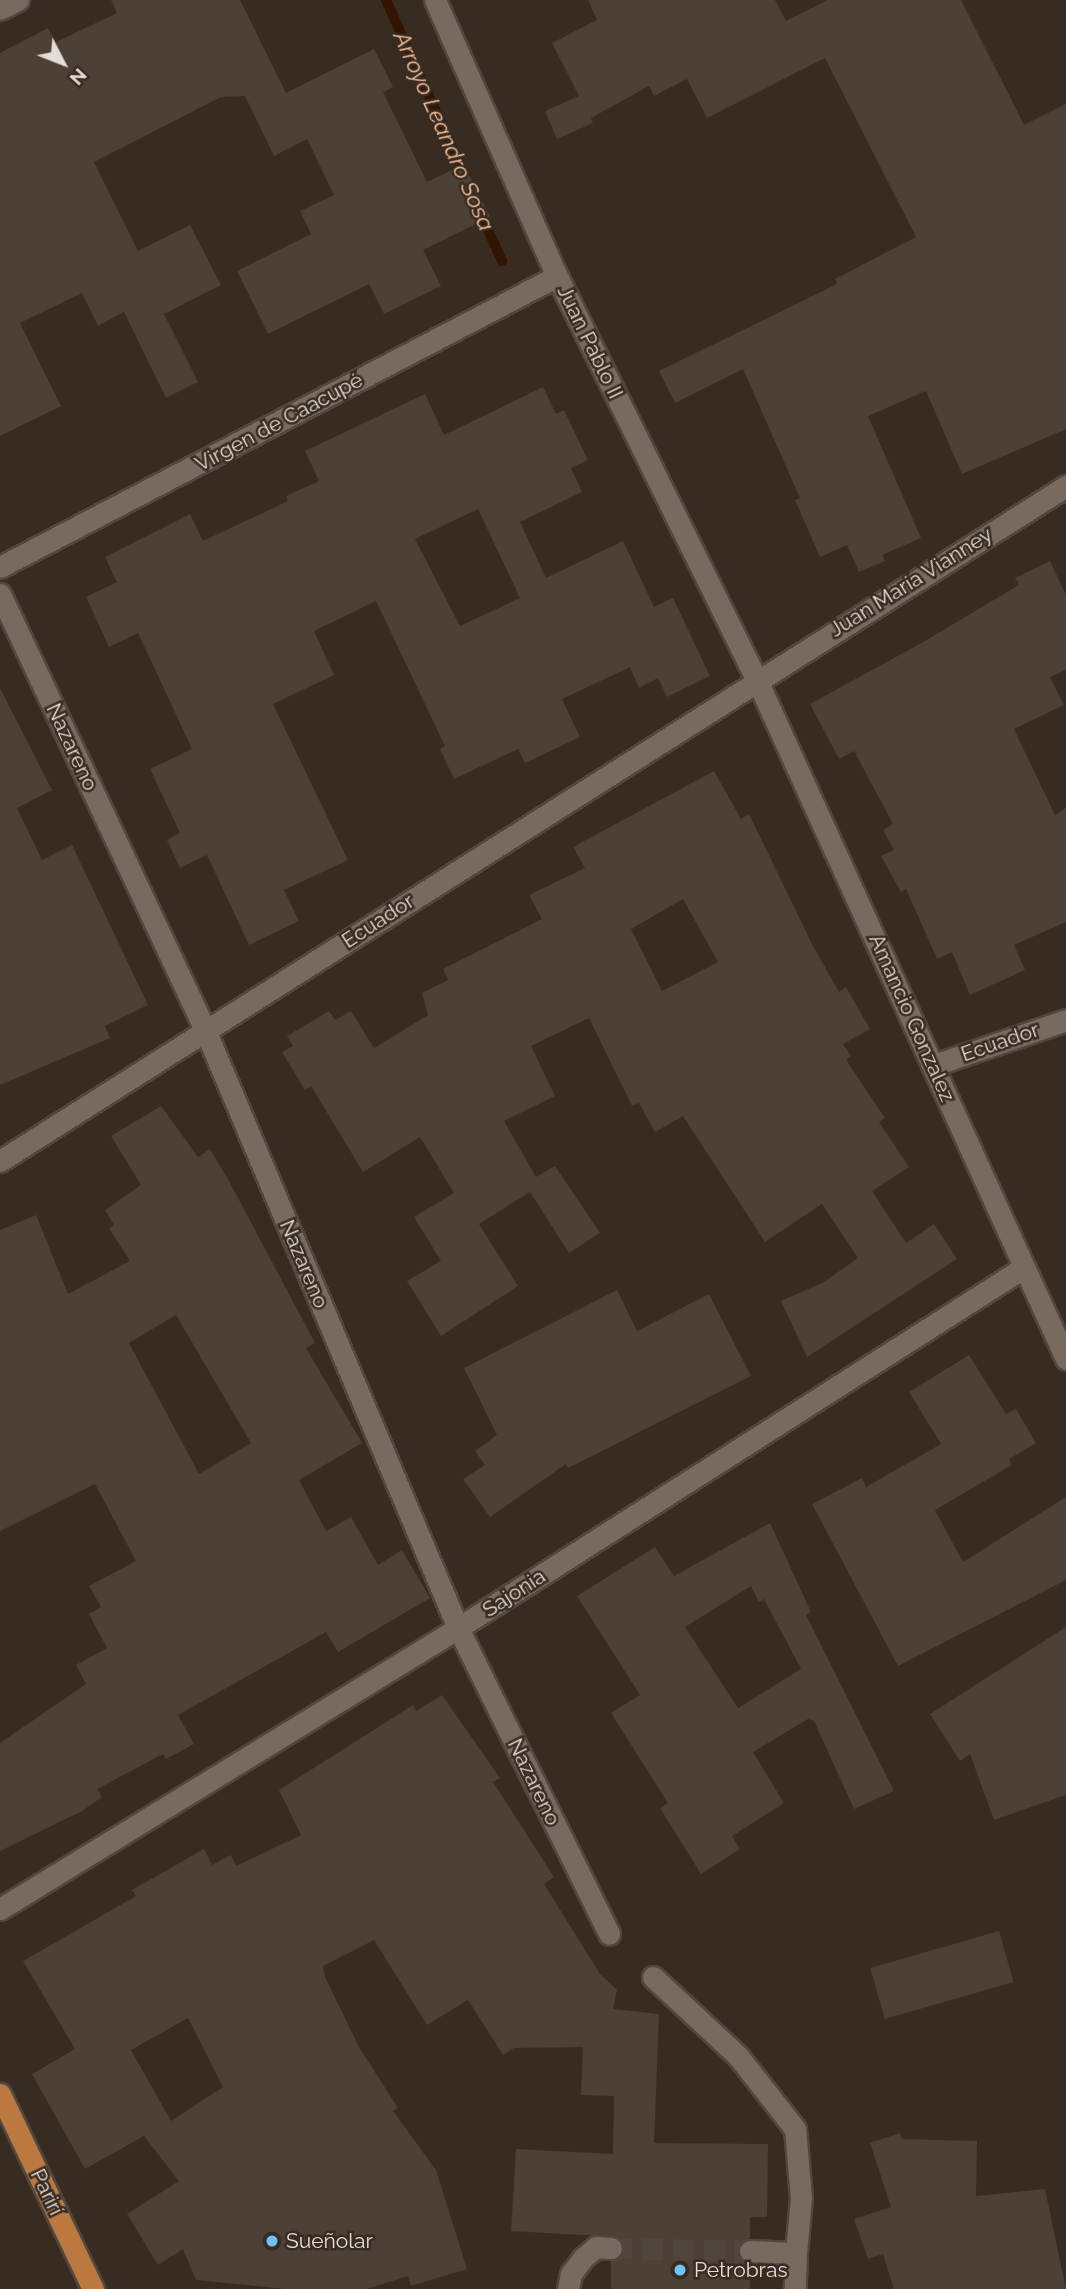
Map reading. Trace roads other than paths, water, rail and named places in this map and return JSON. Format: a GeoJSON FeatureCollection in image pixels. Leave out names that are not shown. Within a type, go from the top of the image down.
{"type":"FeatureCollection","features":[{"type":"Feature","properties":{"kind":"main road","name":"Parirí"},"geometry":{"type":"LineString","coordinates":[[0,2094],[93,2289]]}},
{"type":"Feature","properties":{"kind":"street"},"geometry":{"type":"LineString","coordinates":[[0,9],[18,0]]}},
{"type":"Feature","properties":{"kind":"street","name":"Juan Pablo II"},"geometry":{"type":"LineString","coordinates":[[435,0],[557,276],[755,678]]}},
{"type":"Feature","properties":{"kind":"street","name":"Virgen de Caacupé"},"geometry":{"type":"LineString","coordinates":[[0,568],[557,276]]}},
{"type":"Feature","properties":{"kind":"street","name":"Juan María Vianney"},"geometry":{"type":"LineString","coordinates":[[755,678],[1066,486]]}},
{"type":"Feature","properties":{"kind":"street","name":"Nazareno"},"geometry":{"type":"LineString","coordinates":[[0,594],[206,1032],[458,1628],[610,1934]]}},
{"type":"Feature","properties":{"kind":"street","name":"Ecuador"},"geometry":{"type":"LineString","coordinates":[[0,1161],[206,1032],[755,678]]}},
{"type":"Feature","properties":{"kind":"street","name":"Amancio Gonzalez"},"geometry":{"type":"LineString","coordinates":[[755,678],[934,1065],[1066,1360]]}},
{"type":"Feature","properties":{"kind":"street","name":"Ecuador"},"geometry":{"type":"LineString","coordinates":[[934,1065],[1066,1020]]}},
{"type":"Feature","properties":{"kind":"street","name":"Sajonia"},"geometry":{"type":"LineString","coordinates":[[0,1909],[458,1628],[1023,1268]]}},
{"type":"Feature","properties":{"kind":"street"},"geometry":{"type":"LineString","coordinates":[[653,1977],[738,2056],[795,2129],[801,2199],[795,2289]]}},
{"type":"Feature","properties":{"kind":"street"},"geometry":{"type":"LineString","coordinates":[[568,2289],[571,2274],[583,2258],[596,2247],[611,2248]]}},
{"type":"Feature","properties":{"kind":"street"},"geometry":{"type":"LineString","coordinates":[[750,2251],[796,2253]]}},
{"type":"Feature","properties":{"kind":"waterway","name":"Arroyo Leandro Sosa"},"geometry":{"type":"LineString","coordinates":[[386,0],[466,179]]}},
{"type":"Feature","properties":{"kind":"waterway","name":"Arroyo Leandro Sosa"},"geometry":{"type":"LineString","coordinates":[[479,210],[502,261]]}},
{"type":"Feature","properties":{"kind":"tunnel"},"geometry":{"type":"LineString","coordinates":[[611,2248],[750,2251]]}},
{"type":"Feature","properties":{"kind":"place","name":"Sueñolar"},"geometry":{"type":"Point","coordinates":[272,2241]}},
{"type":"Feature","properties":{"kind":"place","name":"Petrobras"},"geometry":{"type":"Point","coordinates":[680,2270]}}]}
